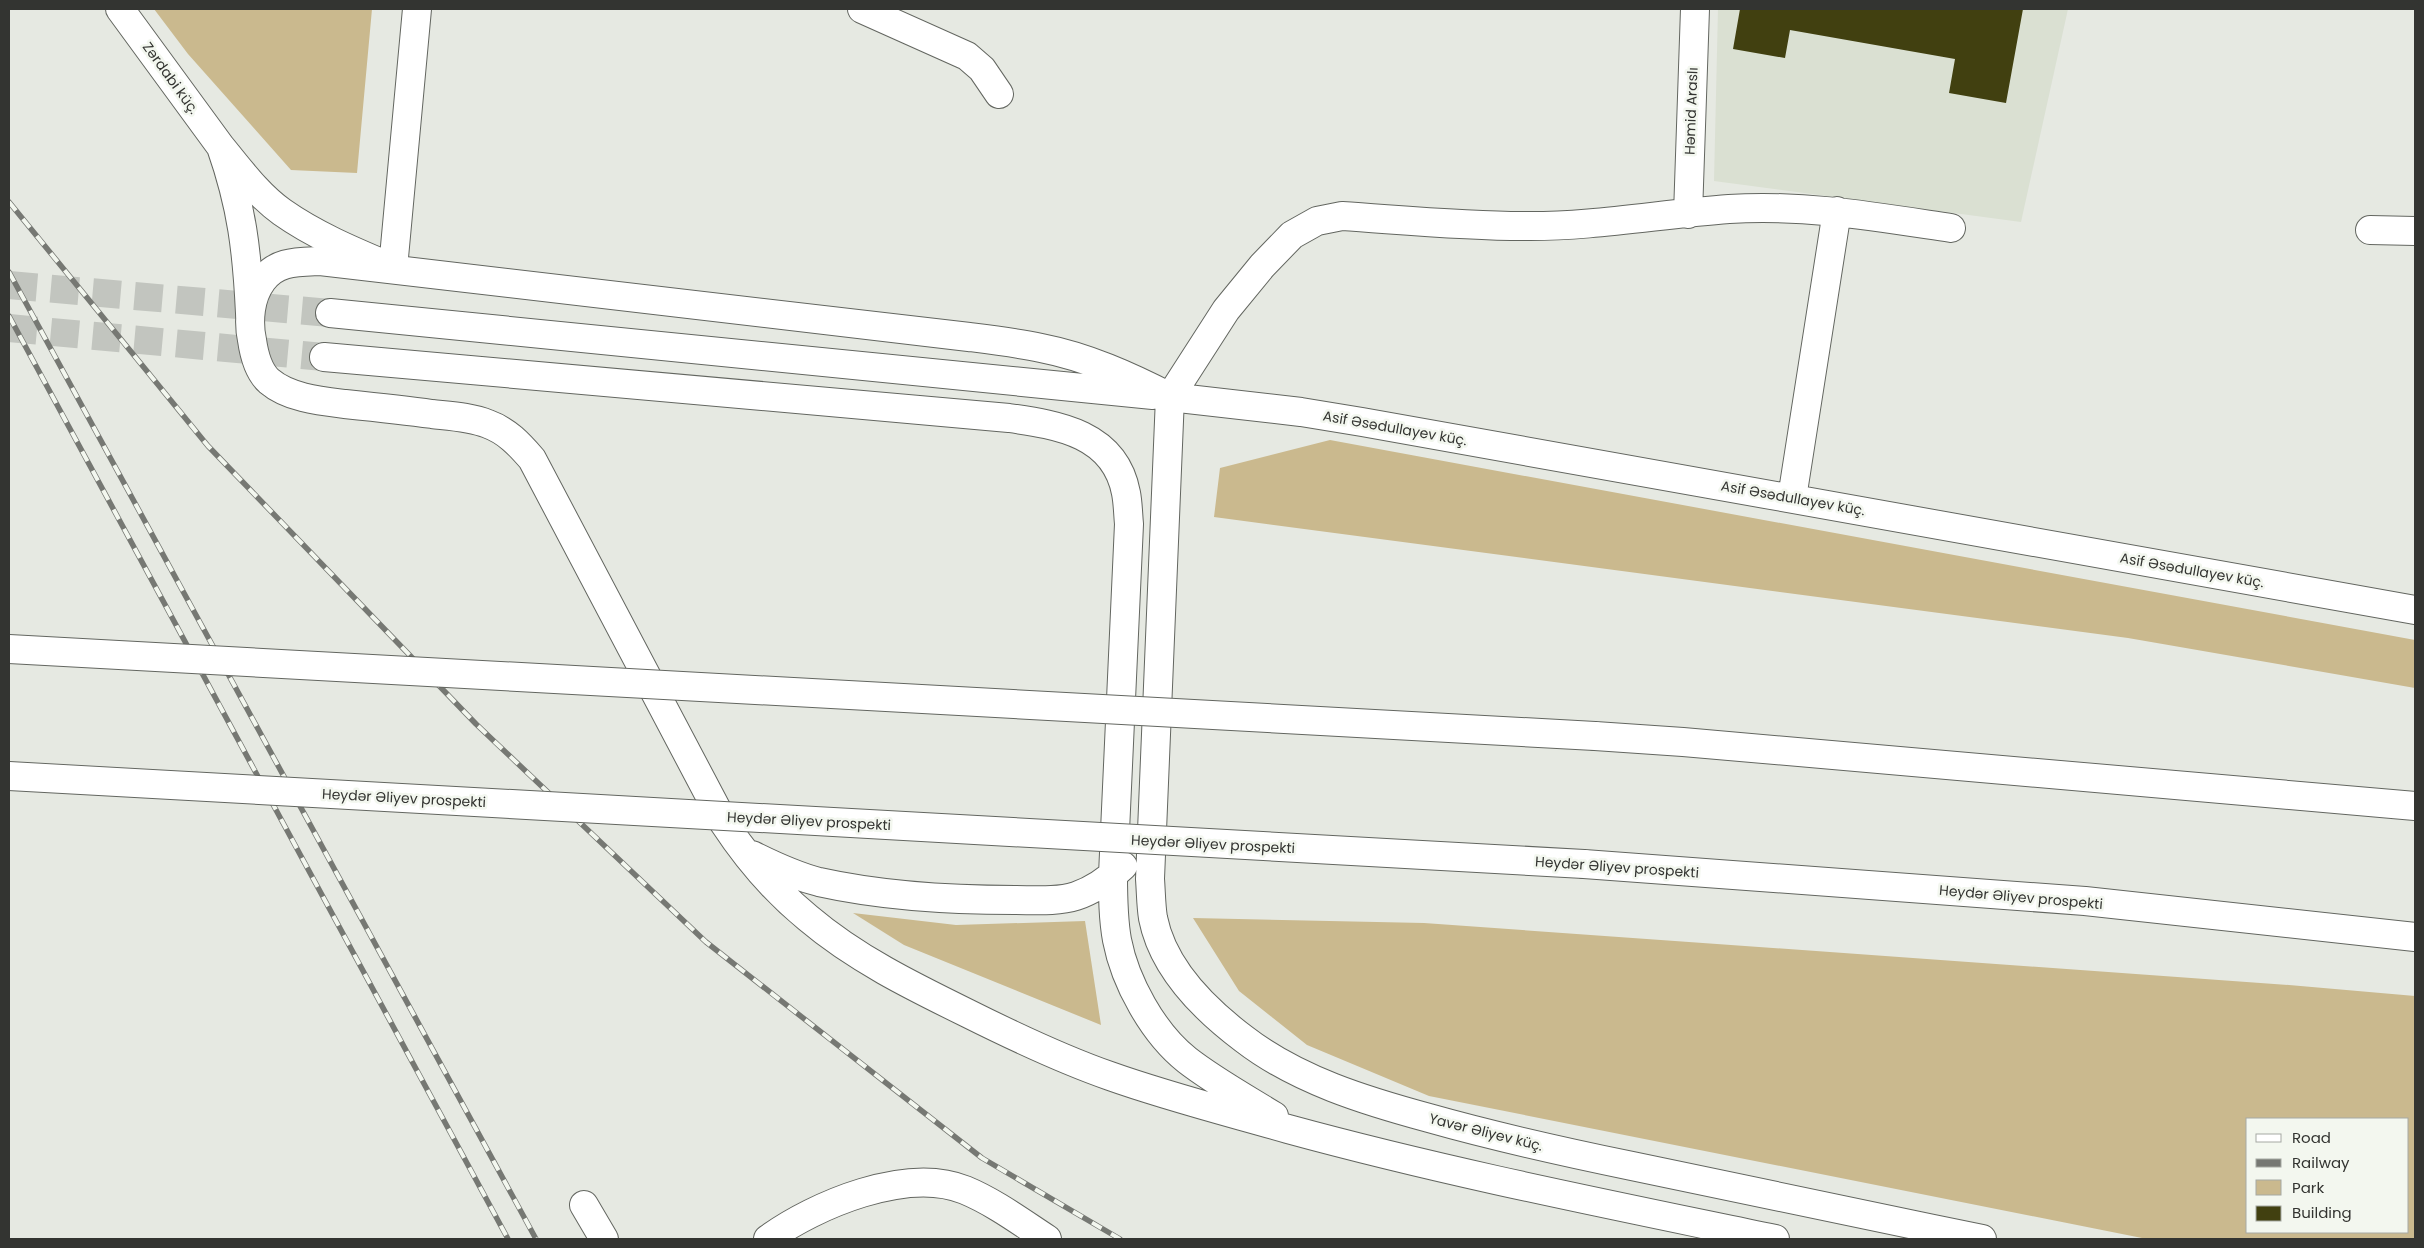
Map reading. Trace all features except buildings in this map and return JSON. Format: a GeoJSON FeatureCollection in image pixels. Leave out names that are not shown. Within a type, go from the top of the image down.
{"type":"FeatureCollection","features":[{"type":"Feature","properties":{"kind":"main road","name":"Zərdabi küç."},"geometry":{"type":"LineString","coordinates":[[120,9],[221,147],[256,189],[281,211],[339,245],[392,268]]}},
{"type":"Feature","properties":{"kind":"main road"},"geometry":{"type":"LineString","coordinates":[[392,268],[417,9]]}},
{"type":"Feature","properties":{"kind":"main road"},"geometry":{"type":"LineString","coordinates":[[862,9],[966,56],[982,69],[999,94]]}},
{"type":"Feature","properties":{"kind":"main road","name":"Həmid Araslı"},"geometry":{"type":"LineString","coordinates":[[1688,214],[1695,9]]}},
{"type":"Feature","properties":{"kind":"main road"},"geometry":{"type":"LineString","coordinates":[[221,147],[240,207],[248,263],[251,334],[255,358],[269,381],[292,394],[324,401],[460,417],[488,423],[513,437],[532,459],[696,774],[724,823],[741,849],[774,887],[823,931],[923,991],[1004,1031],[1108,1076],[1300,1132],[1483,1178],[1775,1239]]}},
{"type":"Feature","properties":{"kind":"main road"},"geometry":{"type":"LineString","coordinates":[[251,317],[253,298],[268,273],[280,266],[294,262],[320,261],[969,337],[1042,348],[1088,361],[1127,375],[1170,397],[1226,310],[1262,266],[1292,235],[1316,221],[1342,216],[1522,226],[1592,224],[1730,209],[1786,208],[1837,211],[1951,228]]}},
{"type":"Feature","properties":{"kind":"main road"},"geometry":{"type":"LineString","coordinates":[[1792,498],[1837,211]]}},
{"type":"Feature","properties":{"kind":"main road"},"geometry":{"type":"LineString","coordinates":[[2370,230],[2415,231]]}},
{"type":"Feature","properties":{"kind":"main road","name":"Asif Əsədullayev küç."},"geometry":{"type":"LineString","coordinates":[[330,313],[1170,397],[1301,412],[2415,610]]}},
{"type":"Feature","properties":{"kind":"main road"},"geometry":{"type":"LineString","coordinates":[[324,356],[1009,418],[1049,423],[1074,430],[1096,444],[1116,466],[1126,492],[1129,524],[1128,584],[1113,875],[1113,909],[1117,941],[1139,1002],[1160,1031],[1186,1059],[1300,1132]]}},
{"type":"Feature","properties":{"kind":"main road","name":"Yavər Əliyev küç."},"geometry":{"type":"LineString","coordinates":[[1170,397],[1150,879],[1154,918],[1165,952],[1186,985],[1209,1010],[1245,1041],[1293,1070],[1355,1096],[1510,1140],[1982,1239]]}},
{"type":"Feature","properties":{"kind":"main road"},"geometry":{"type":"LineString","coordinates":[[9,649],[1595,736],[2415,806]]}},
{"type":"Feature","properties":{"kind":"main road","name":"Heydər Əliyev prospekti"},"geometry":{"type":"LineString","coordinates":[[9,776],[1584,864],[2075,901],[2415,937]]}},
{"type":"Feature","properties":{"kind":"main road"},"geometry":{"type":"LineString","coordinates":[[741,849],[783,870],[819,882],[901,894],[1007,900],[1043,900],[1074,896],[1094,889],[1113,875],[1139,848],[1151,826]]}},
{"type":"Feature","properties":{"kind":"main road"},"geometry":{"type":"LineString","coordinates":[[768,1239],[791,1222],[831,1204],[868,1192],[904,1185],[932,1183],[964,1190],[990,1203],[1048,1239]]}},
{"type":"Feature","properties":{"kind":"main road"},"geometry":{"type":"LineString","coordinates":[[584,1205],[604,1239]]}},
{"type":"Feature","properties":{"kind":"shaded area"},"geometry":{"type":"Polygon","coordinates":[[[1718,9],[2068,9],[2021,222],[1714,181],[1718,9]]]}},
{"type":"Feature","properties":{"kind":"green space"},"geometry":{"type":"Polygon","coordinates":[[[154,9],[372,9],[357,173],[291,170],[188,54],[154,9]]]}},
{"type":"Feature","properties":{"kind":"green space"},"geometry":{"type":"Polygon","coordinates":[[[1330,440],[2415,640],[2415,688],[2128,638],[1214,517],[1220,468],[1330,440]]]}},
{"type":"Feature","properties":{"kind":"green space"},"geometry":{"type":"Polygon","coordinates":[[[853,913],[956,925],[1085,921],[1101,1025],[904,945],[853,913]]]}},
{"type":"Feature","properties":{"kind":"green space"},"geometry":{"type":"Polygon","coordinates":[[[1193,918],[1424,923],[2289,985],[2415,996],[2415,1239],[2147,1239],[1429,1096],[1307,1045],[1239,991],[1193,918]]]}},
{"type":"Feature","properties":{"kind":"tunnel"},"geometry":{"type":"LineString","coordinates":[[9,285],[330,313]]}},
{"type":"Feature","properties":{"kind":"tunnel"},"geometry":{"type":"LineString","coordinates":[[9,328],[324,357]]}},
{"type":"Feature","properties":{"kind":"railway"},"geometry":{"type":"LineString","coordinates":[[9,202],[208,446],[476,724],[706,942],[982,1158],[1120,1239]]}},
{"type":"Feature","properties":{"kind":"railway"},"geometry":{"type":"LineString","coordinates":[[9,272],[536,1239]]}},
{"type":"Feature","properties":{"kind":"railway"},"geometry":{"type":"LineString","coordinates":[[9,316],[508,1239]]}}]}
